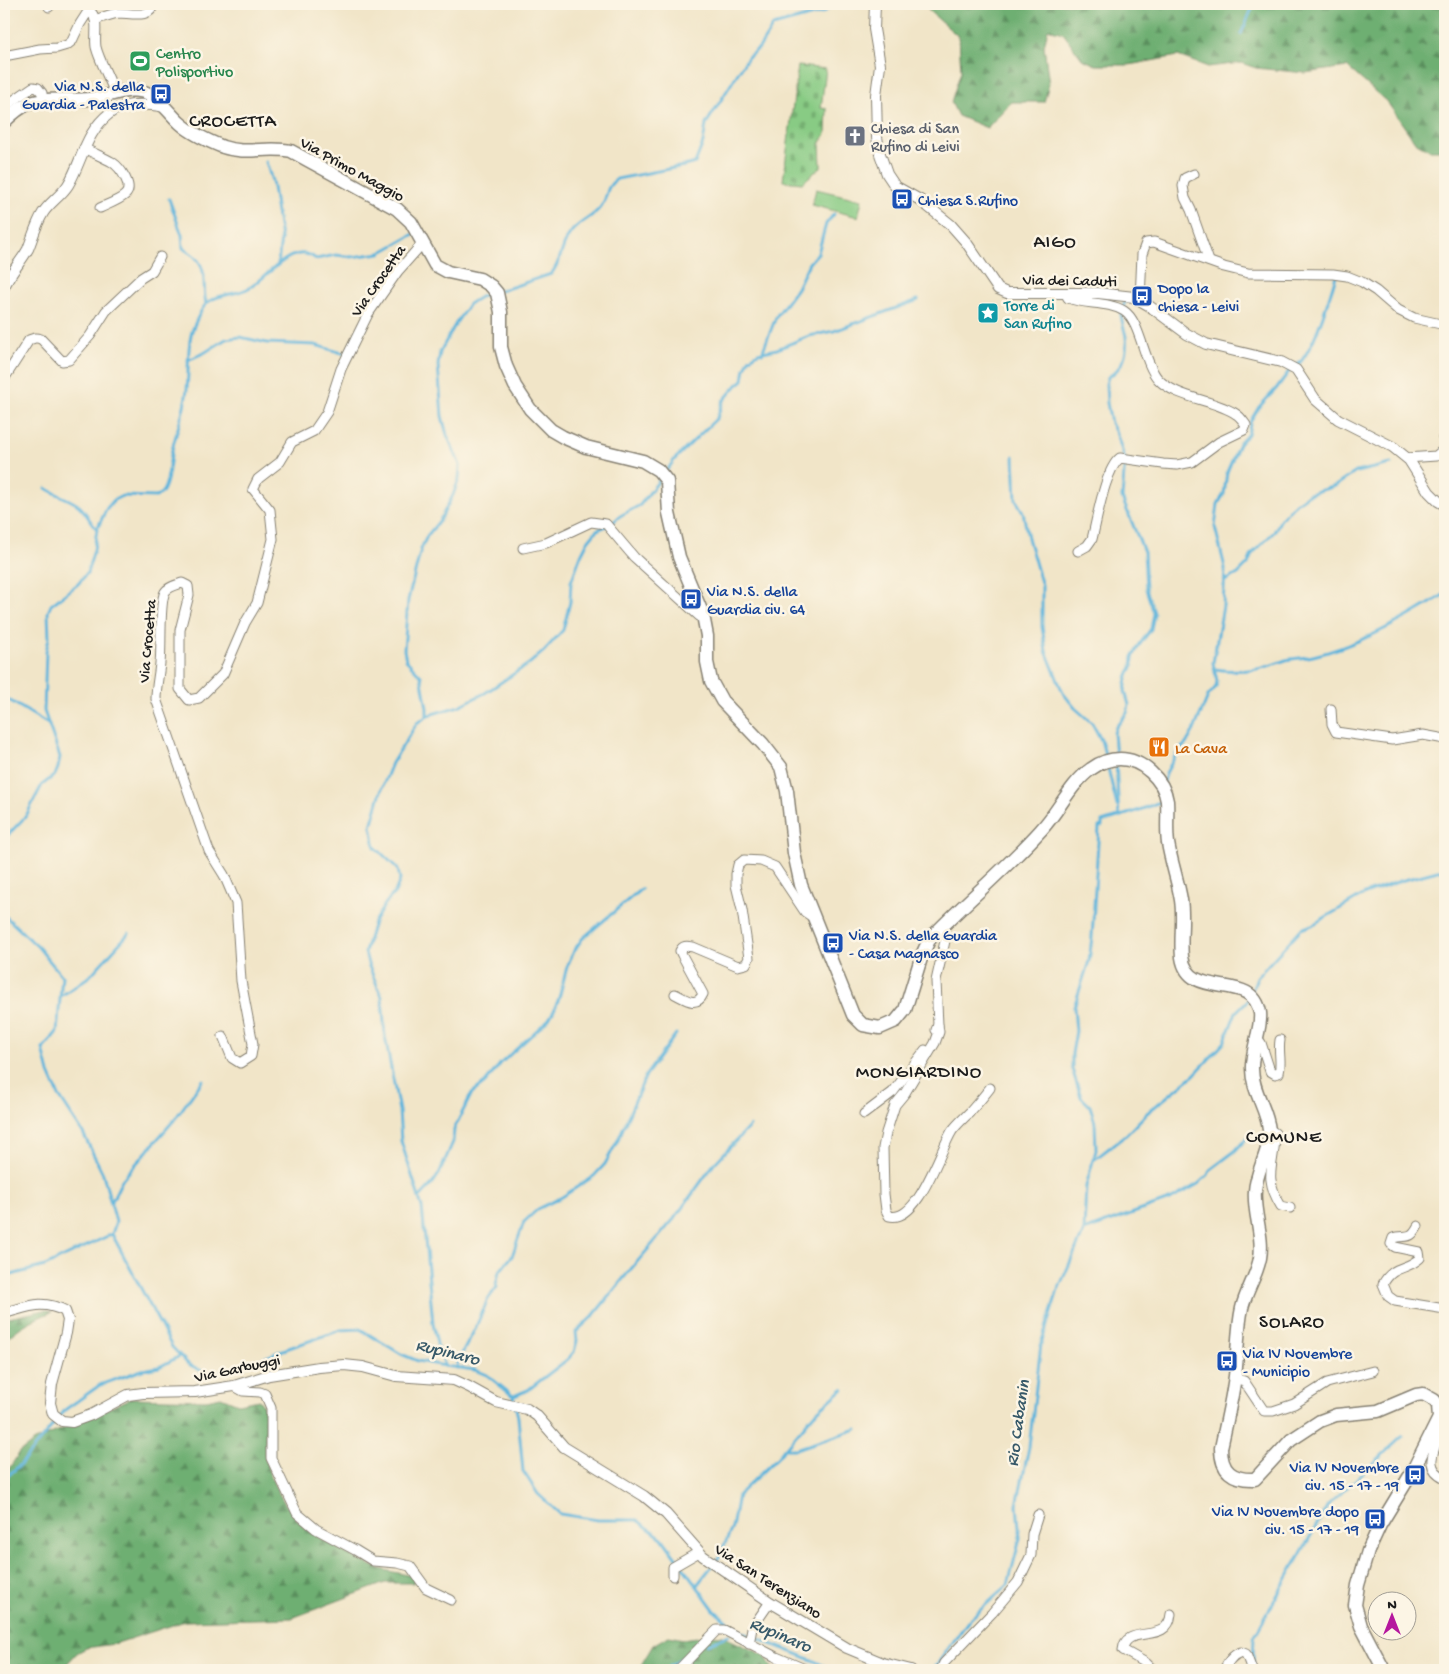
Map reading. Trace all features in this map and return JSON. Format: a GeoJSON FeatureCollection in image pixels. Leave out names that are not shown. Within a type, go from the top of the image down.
{"type":"FeatureCollection","features":[{"type":"Feature","properties":{"kind":"main road","name":"Via Primo Maggio"},"geometry":{"type":"LineString","coordinates":[[4,122],[21,107],[30,103],[90,100],[126,91],[142,92],[149,94],[166,107],[180,123],[201,138],[241,152],[278,148],[291,151],[397,208],[411,222],[435,265],[448,272],[480,278],[497,293],[501,312],[501,347],[506,366],[515,386],[530,409],[551,430],[563,437],[586,446],[643,462],[658,470],[667,481],[669,513],[680,557],[704,618]]}},
{"type":"Feature","properties":{"kind":"main road"},"geometry":{"type":"LineString","coordinates":[[704,618],[707,636],[707,662],[711,681],[716,692],[722,701],[763,744],[780,767],[787,791],[794,854],[801,885],[853,1015],[863,1025],[880,1028],[896,1021],[905,1010],[922,955],[929,940],[1043,828],[1082,777],[1092,768],[1115,759],[1133,760],[1154,776],[1165,793],[1168,841],[1180,899],[1184,966],[1192,978],[1202,983],[1236,988],[1246,992],[1256,1001],[1260,1013],[1252,1055],[1252,1079],[1269,1129],[1268,1147],[1255,1190],[1255,1204],[1261,1240],[1260,1258],[1242,1308],[1235,1378],[1221,1448],[1221,1459],[1230,1474],[1242,1479],[1255,1479],[1291,1440],[1315,1424],[1336,1415],[1378,1411],[1416,1395],[1423,1394],[1434,1400],[1440,1411],[1438,1421],[1411,1474],[1380,1525],[1368,1551],[1358,1585],[1355,1604],[1361,1626],[1384,1670]]}},
{"type":"Feature","properties":{"kind":"street"},"geometry":{"type":"LineString","coordinates":[[95,20],[117,14],[149,12],[153,8],[153,4]]}},
{"type":"Feature","properties":{"kind":"street","name":"Via dei Caduti"},"geometry":{"type":"LineString","coordinates":[[875,4],[874,29],[880,66],[876,95],[877,136],[880,154],[888,174],[895,186],[920,200],[951,225],[966,242],[998,289],[1007,293],[1098,293],[1134,297],[1187,334],[1206,344],[1282,362],[1296,370],[1315,399],[1338,419],[1393,446],[1407,458],[1429,492],[1445,505]]}},
{"type":"Feature","properties":{"kind":"street"},"geometry":{"type":"LineString","coordinates":[[9,54],[62,47],[72,41],[89,10],[95,20],[96,47],[115,94]]}},
{"type":"Feature","properties":{"kind":"street"},"geometry":{"type":"LineString","coordinates":[[4,107],[32,87],[38,88],[42,93],[43,101]]}},
{"type":"Feature","properties":{"kind":"street"},"geometry":{"type":"LineString","coordinates":[[4,287],[8,276],[28,250],[42,214],[67,187],[84,148],[104,119],[123,107],[145,104],[166,107]]}},
{"type":"Feature","properties":{"kind":"street"},"geometry":{"type":"LineString","coordinates":[[84,148],[118,167],[128,184],[128,190],[124,196],[100,208]]}},
{"type":"Feature","properties":{"kind":"street"},"geometry":{"type":"LineString","coordinates":[[1194,174],[1185,178],[1183,186],[1185,198],[1209,261]]}},
{"type":"Feature","properties":{"kind":"street"},"geometry":{"type":"LineString","coordinates":[[1140,300],[1142,254],[1146,243],[1154,242],[1224,267],[1248,273],[1333,274],[1347,276],[1362,282],[1376,291],[1398,310],[1414,318],[1445,325]]}},
{"type":"Feature","properties":{"kind":"street","name":"Via Crocetta"},"geometry":{"type":"LineString","coordinates":[[223,1036],[232,1058],[240,1063],[250,1056],[253,1044],[241,981],[236,903],[224,875],[209,851],[156,699],[160,664],[162,604],[165,592],[172,586],[182,583],[188,586],[189,595],[180,630],[180,689],[189,700],[199,698],[223,674],[245,623],[257,603],[266,570],[273,539],[270,510],[253,489],[258,479],[280,462],[292,442],[314,431],[327,412],[341,369],[368,314],[398,271],[423,243]]}},
{"type":"Feature","properties":{"kind":"street"},"geometry":{"type":"LineString","coordinates":[[4,379],[29,340],[33,338],[41,339],[62,361],[69,360],[90,336],[106,311],[140,278],[152,271],[160,257]]}},
{"type":"Feature","properties":{"kind":"street"},"geometry":{"type":"LineString","coordinates":[[1066,294],[1068,298],[1075,301],[1117,308],[1126,312],[1134,324],[1149,366],[1159,380],[1172,389],[1235,413],[1246,425],[1244,430],[1218,442],[1192,462],[1177,465],[1120,458],[1115,462],[1108,478],[1092,540],[1087,546],[1078,551]]}},
{"type":"Feature","properties":{"kind":"street"},"geometry":{"type":"LineString","coordinates":[[1407,458],[1436,456],[1443,450],[1445,441]]}},
{"type":"Feature","properties":{"kind":"street"},"geometry":{"type":"LineString","coordinates":[[523,548],[546,543],[591,522],[606,524],[634,557],[699,616],[704,618]]}},
{"type":"Feature","properties":{"kind":"street"},"geometry":{"type":"LineString","coordinates":[[1331,709],[1332,724],[1336,732],[1392,740],[1423,735],[1445,739]]}},
{"type":"Feature","properties":{"kind":"street"},"geometry":{"type":"LineString","coordinates":[[675,994],[695,1002],[703,994],[680,951],[686,946],[693,947],[738,966],[746,964],[749,958],[742,910],[736,885],[738,865],[744,860],[761,861],[775,867],[805,912],[814,919]]}},
{"type":"Feature","properties":{"kind":"street"},"geometry":{"type":"LineString","coordinates":[[942,927],[945,941],[936,981],[938,1032],[935,1043],[905,1093],[895,1105],[882,1148],[884,1194],[886,1210],[889,1216],[900,1216],[915,1203],[929,1182],[952,1131],[990,1088]]}},
{"type":"Feature","properties":{"kind":"street"},"geometry":{"type":"LineString","coordinates":[[864,1114],[894,1092],[932,1040],[938,1025]]}},
{"type":"Feature","properties":{"kind":"street"},"geometry":{"type":"LineString","coordinates":[[1256,1036],[1261,1043],[1270,1071],[1275,1074],[1279,1073],[1281,1069],[1278,1050],[1280,1040]]}},
{"type":"Feature","properties":{"kind":"street"},"geometry":{"type":"LineString","coordinates":[[1269,1129],[1275,1134],[1276,1146],[1270,1179],[1275,1196],[1281,1206],[1290,1208]]}},
{"type":"Feature","properties":{"kind":"street"},"geometry":{"type":"LineString","coordinates":[[1418,1226],[1414,1234],[1393,1238],[1392,1244],[1419,1252],[1420,1258],[1414,1264],[1396,1269],[1387,1277],[1383,1284],[1388,1296],[1395,1301],[1445,1309]]}},
{"type":"Feature","properties":{"kind":"street","name":"Via Garbuggi"},"geometry":{"type":"LineString","coordinates":[[4,1313],[44,1304],[52,1305],[65,1311],[68,1320],[66,1333],[52,1384],[50,1403],[53,1414],[62,1421],[72,1422],[91,1415],[128,1395],[195,1392],[234,1386],[269,1375],[344,1365],[363,1367],[396,1376],[454,1380],[496,1402],[528,1409],[537,1416],[564,1447],[578,1455]]}},
{"type":"Feature","properties":{"kind":"street"},"geometry":{"type":"LineString","coordinates":[[1235,1378],[1244,1381],[1264,1411],[1273,1411],[1294,1404],[1327,1383],[1374,1371]]}},
{"type":"Feature","properties":{"kind":"street"},"geometry":{"type":"LineString","coordinates":[[234,1386],[243,1391],[265,1394],[270,1408],[271,1458],[296,1513],[316,1529],[373,1561],[410,1566],[426,1588],[451,1600]]}},
{"type":"Feature","properties":{"kind":"street"},"geometry":{"type":"LineString","coordinates":[[1438,1421],[1440,1431],[1432,1454],[1433,1466],[1445,1478]]}},
{"type":"Feature","properties":{"kind":"street","name":"Via San Terenziano"},"geometry":{"type":"LineString","coordinates":[[578,1455],[644,1496],[666,1514],[696,1553],[770,1602],[847,1648],[883,1663],[911,1670]]}},
{"type":"Feature","properties":{"kind":"street"},"geometry":{"type":"LineString","coordinates":[[941,1670],[944,1663],[992,1613],[1018,1582],[1031,1555],[1032,1534],[1038,1515]]}},
{"type":"Feature","properties":{"kind":"street"},"geometry":{"type":"LineString","coordinates":[[673,1571],[696,1553]]}},
{"type":"Feature","properties":{"kind":"street"},"geometry":{"type":"LineString","coordinates":[[749,1644],[752,1628],[770,1602]]}},
{"type":"Feature","properties":{"kind":"street"},"geometry":{"type":"LineString","coordinates":[[1153,1670],[1146,1663],[1124,1650],[1124,1645],[1128,1638],[1158,1632],[1166,1627],[1171,1614]]}},
{"type":"Feature","properties":{"kind":"street"},"geometry":{"type":"LineString","coordinates":[[678,1670],[717,1630],[724,1630],[749,1644],[806,1670]]}},
{"type":"Feature","properties":{"kind":"street"},"geometry":{"type":"LineString","coordinates":[[1224,1670],[1229,1660],[1241,1652],[1246,1654],[1252,1670]]}},
{"type":"Feature","properties":{"kind":"green space"},"geometry":{"type":"Polygon","coordinates":[[[926,4],[1445,4],[1445,150],[1429,150],[1415,142],[1387,102],[1347,67],[1305,73],[1256,68],[1241,63],[1208,67],[1178,56],[1129,65],[1096,65],[1082,59],[1063,33],[1048,29],[1044,46],[1049,84],[1044,102],[1011,102],[987,128],[958,116],[951,102],[961,71],[959,37],[929,11],[926,4]]]}},
{"type":"Feature","properties":{"kind":"green space"},"geometry":{"type":"Polygon","coordinates":[[[798,66],[826,69],[821,108],[827,109],[826,133],[820,144],[821,167],[802,183],[783,181],[798,66]]]}},
{"type":"Feature","properties":{"kind":"green space"},"geometry":{"type":"Polygon","coordinates":[[[816,189],[862,200],[858,217],[812,205],[816,189]]]}},
{"type":"Feature","properties":{"kind":"green space"},"geometry":{"type":"Polygon","coordinates":[[[45,1310],[52,1312],[26,1324],[4,1342],[4,1319],[45,1310]]]}},
{"type":"Feature","properties":{"kind":"green space"},"geometry":{"type":"Polygon","coordinates":[[[221,1397],[238,1404],[259,1400],[263,1406],[266,1420],[265,1457],[267,1466],[280,1496],[300,1522],[342,1552],[381,1569],[411,1576],[414,1579],[413,1583],[385,1583],[292,1618],[185,1621],[114,1644],[86,1648],[77,1653],[61,1670],[4,1670],[4,1476],[20,1452],[35,1441],[132,1398],[206,1400],[221,1397]]]}},
{"type":"Feature","properties":{"kind":"green space"},"geometry":{"type":"Polygon","coordinates":[[[712,1635],[722,1636],[764,1655],[774,1670],[638,1670],[653,1645],[669,1636],[683,1639],[712,1635]]]}},
{"type":"Feature","properties":{"kind":"waterway"},"geometry":{"type":"LineString","coordinates":[[500,291],[551,274],[555,269],[568,236],[599,209],[608,188],[617,179],[695,163],[703,143],[706,124],[748,57],[759,48],[773,26],[824,12],[834,4]]}},
{"type":"Feature","properties":{"kind":"waterway"},"geometry":{"type":"LineString","coordinates":[[1241,34],[1254,4]]}},
{"type":"Feature","properties":{"kind":"waterway"},"geometry":{"type":"LineString","coordinates":[[266,162],[272,181],[281,238],[278,264]]}},
{"type":"Feature","properties":{"kind":"waterway"},"geometry":{"type":"LineString","coordinates":[[169,199],[182,235],[183,248],[195,257],[202,268],[206,304]]}},
{"type":"Feature","properties":{"kind":"waterway"},"geometry":{"type":"LineString","coordinates":[[762,353],[776,317],[797,288],[809,263],[818,253],[826,224],[834,214]]}},
{"type":"Feature","properties":{"kind":"waterway"},"geometry":{"type":"LineString","coordinates":[[4,839],[26,816],[42,785],[55,775],[58,768],[60,757],[44,711],[46,651],[49,638],[48,612],[51,605],[78,584],[87,573],[94,550],[97,529],[107,508],[114,500],[122,496],[156,497],[166,485],[171,455],[186,398],[191,335],[197,319],[206,304],[220,296],[249,288],[289,257],[307,254],[316,259],[336,255],[352,257],[380,253],[414,234]]}},
{"type":"Feature","properties":{"kind":"waterway"},"geometry":{"type":"LineString","coordinates":[[1295,367],[1302,361],[1314,338],[1336,276]]}},
{"type":"Feature","properties":{"kind":"waterway"},"geometry":{"type":"LineString","coordinates":[[427,716],[421,676],[406,660],[404,650],[408,600],[421,549],[427,536],[440,520],[459,479],[460,465],[447,435],[442,416],[438,365],[440,352],[469,304],[480,297],[494,293]]}},
{"type":"Feature","properties":{"kind":"waterway"},"geometry":{"type":"LineString","coordinates":[[1116,756],[1114,733],[1116,727],[1127,713],[1129,705],[1125,691],[1127,678],[1132,667],[1133,657],[1151,629],[1154,613],[1146,589],[1144,552],[1122,498],[1125,460],[1111,423],[1107,403],[1106,384],[1108,377],[1117,370],[1125,355],[1126,337],[1121,314],[1126,299]]}},
{"type":"Feature","properties":{"kind":"waterway"},"geometry":{"type":"LineString","coordinates":[[665,473],[675,459],[717,418],[723,401],[743,380],[749,359],[758,353],[777,349],[809,336],[834,331],[918,300]]}},
{"type":"Feature","properties":{"kind":"waterway"},"geometry":{"type":"LineString","coordinates":[[188,360],[204,353],[226,339],[240,337],[267,343],[315,345],[346,354]]}},
{"type":"Feature","properties":{"kind":"waterway"},"geometry":{"type":"LineString","coordinates":[[1164,782],[1166,773],[1178,751],[1186,744],[1194,730],[1208,696],[1216,687],[1217,681],[1213,663],[1223,606],[1225,568],[1215,527],[1218,504],[1224,494],[1227,472],[1239,444],[1248,434],[1251,420],[1259,407],[1290,370]]}},
{"type":"Feature","properties":{"kind":"waterway"},"geometry":{"type":"LineString","coordinates":[[1014,456],[1016,500],[1023,512],[1028,538],[1042,586],[1042,627],[1046,651],[1063,693],[1075,708],[1092,723],[1101,740],[1106,758]]}},
{"type":"Feature","properties":{"kind":"waterway"},"geometry":{"type":"LineString","coordinates":[[1225,581],[1238,574],[1248,564],[1252,554],[1274,532],[1281,519],[1296,503],[1309,494],[1335,486],[1356,472],[1391,464]]}},
{"type":"Feature","properties":{"kind":"waterway"},"geometry":{"type":"LineString","coordinates":[[445,1366],[437,1344],[433,1323],[422,1207],[401,1141],[399,1111],[385,1036],[382,997],[365,952],[374,922],[395,892],[400,880],[398,869],[375,847],[371,826],[381,791],[392,763],[417,723],[429,715],[459,706],[485,693],[530,663],[544,651],[563,630],[570,602],[571,582],[588,541],[597,530],[611,524],[620,516],[640,505],[661,478]]}},
{"type":"Feature","properties":{"kind":"waterway"},"geometry":{"type":"LineString","coordinates":[[46,488],[78,505],[97,529]]}},
{"type":"Feature","properties":{"kind":"waterway"},"geometry":{"type":"LineString","coordinates":[[1215,669],[1257,669],[1286,660],[1310,657],[1331,651],[1382,631],[1445,594]]}},
{"type":"Feature","properties":{"kind":"waterway"},"geometry":{"type":"LineString","coordinates":[[4,697],[48,724]]}},
{"type":"Feature","properties":{"kind":"waterway"},"geometry":{"type":"LineString","coordinates":[[1116,762],[1119,817]]}},
{"type":"Feature","properties":{"kind":"waterway"},"geometry":{"type":"LineString","coordinates":[[1107,764],[1117,806]]}},
{"type":"Feature","properties":{"kind":"waterway","name":"Rio Cabanin"},"geometry":{"type":"LineString","coordinates":[[933,1670],[969,1620],[1008,1585],[1020,1538],[1017,1505],[1029,1447],[1041,1344],[1058,1290],[1084,1231],[1086,1186],[1096,1150],[1095,1123],[1090,1106],[1081,1097],[1072,1069],[1072,1054],[1076,1031],[1074,1007],[1089,961],[1092,937],[1099,827],[1102,826],[1102,822],[1160,802],[1161,797]]}},
{"type":"Feature","properties":{"kind":"waterway"},"geometry":{"type":"LineString","coordinates":[[1251,993],[1257,977],[1301,929],[1312,925],[1365,894],[1400,881],[1445,869]]}},
{"type":"Feature","properties":{"kind":"waterway"},"geometry":{"type":"LineString","coordinates":[[419,1198],[439,1174],[453,1142],[454,1129],[472,1093],[485,1083],[501,1063],[549,1019],[553,1013],[567,967],[582,939],[641,889]]}},
{"type":"Feature","properties":{"kind":"waterway"},"geometry":{"type":"LineString","coordinates":[[4,915],[38,947],[62,976],[57,1032],[43,1049],[49,1073],[59,1096],[83,1133],[103,1174],[116,1222],[112,1234]]}},
{"type":"Feature","properties":{"kind":"waterway"},"geometry":{"type":"LineString","coordinates":[[61,996],[90,976],[129,933]]}},
{"type":"Feature","properties":{"kind":"waterway"},"geometry":{"type":"LineString","coordinates":[[1095,1159],[1126,1135],[1147,1113],[1194,1075],[1224,1043],[1236,1012],[1249,999]]}},
{"type":"Feature","properties":{"kind":"waterway"},"geometry":{"type":"LineString","coordinates":[[457,1368],[458,1361],[488,1299],[497,1287],[499,1272],[512,1256],[524,1222],[538,1209],[562,1197],[594,1176],[605,1164],[618,1140],[646,1075],[676,1034]]}},
{"type":"Feature","properties":{"kind":"waterway"},"geometry":{"type":"LineString","coordinates":[[111,1203],[122,1180],[175,1119],[203,1080]]}},
{"type":"Feature","properties":{"kind":"waterway"},"geometry":{"type":"LineString","coordinates":[[514,1396],[528,1390],[568,1359],[574,1352],[577,1341],[576,1332],[593,1316],[674,1219],[714,1164],[750,1126]]}},
{"type":"Feature","properties":{"kind":"waterway"},"geometry":{"type":"LineString","coordinates":[[1084,1231],[1172,1199],[1198,1184],[1208,1175],[1210,1170],[1235,1151],[1253,1131]]}},
{"type":"Feature","properties":{"kind":"waterway","name":"Rupinaro"},"geometry":{"type":"LineString","coordinates":[[4,1277],[45,1266],[112,1234],[172,1347],[188,1364],[204,1372],[216,1373],[253,1363],[283,1350],[341,1330],[360,1329],[401,1354],[418,1361],[475,1370],[487,1375],[513,1396],[518,1417],[523,1471],[538,1494],[560,1514],[598,1520],[637,1520],[662,1538],[715,1611],[738,1631],[833,1670]]}},
{"type":"Feature","properties":{"kind":"waterway"},"geometry":{"type":"LineString","coordinates":[[4,1479],[20,1465],[66,1409],[100,1385],[142,1370],[159,1367],[180,1356]]}},
{"type":"Feature","properties":{"kind":"waterway"},"geometry":{"type":"LineString","coordinates":[[697,1585],[719,1557],[732,1528],[738,1495],[777,1458],[814,1414],[843,1389]]}},
{"type":"Feature","properties":{"kind":"waterway"},"geometry":{"type":"LineString","coordinates":[[783,1449],[796,1449],[857,1429]]}},
{"type":"Feature","properties":{"kind":"waterway"},"geometry":{"type":"LineString","coordinates":[[1253,1663],[1254,1637],[1328,1505],[1403,1436]]}},
{"type":"Feature","properties":{"kind":"waterway"},"geometry":{"type":"LineString","coordinates":[[707,1644],[729,1635]]}},
{"type":"Feature","properties":{"kind":"waterway"},"geometry":{"type":"LineString","coordinates":[[665,1670],[691,1652]]}},
{"type":"Feature","properties":{"kind":"place","name":"Centro Polisportivo"},"geometry":{"type":"Point","coordinates":[140,61]}},
{"type":"Feature","properties":{"kind":"place","name":"Via N.S. della Guardia - Palestra"},"geometry":{"type":"Point","coordinates":[161,94]}},
{"type":"Feature","properties":{"kind":"place","name":"Chiesa di San Rufino di Leivi"},"geometry":{"type":"Point","coordinates":[855,136]}},
{"type":"Feature","properties":{"kind":"place","name":"Chiesa S.Rufino"},"geometry":{"type":"Point","coordinates":[902,199]}},
{"type":"Feature","properties":{"kind":"place","name":"Dopo la chiesa - Leivi"},"geometry":{"type":"Point","coordinates":[1142,296]}},
{"type":"Feature","properties":{"kind":"place","name":"Torre di San Rufino"},"geometry":{"type":"Point","coordinates":[988,313]}},
{"type":"Feature","properties":{"kind":"place","name":"Via N.S. della Guardia civ. 64"},"geometry":{"type":"Point","coordinates":[691,599]}},
{"type":"Feature","properties":{"kind":"place","name":"La Cava"},"geometry":{"type":"Point","coordinates":[1159,747]}},
{"type":"Feature","properties":{"kind":"place","name":"Via N.S. della Guardia - Casa Magnasco"},"geometry":{"type":"Point","coordinates":[833,943]}},
{"type":"Feature","properties":{"kind":"place","name":"Via IV Novembre - Municipio"},"geometry":{"type":"Point","coordinates":[1227,1361]}},
{"type":"Feature","properties":{"kind":"place","name":"Via IV Novembre civ. 15 - 17 - 19"},"geometry":{"type":"Point","coordinates":[1415,1475]}},
{"type":"Feature","properties":{"kind":"place","name":"Via IV Novembre dopo civ. 15 - 17 - 19"},"geometry":{"type":"Point","coordinates":[1375,1519]}},
{"type":"Feature","properties":{"kind":"district","name":"CROCETTA"},"geometry":{"type":"Point","coordinates":[233,119]}},
{"type":"Feature","properties":{"kind":"district","name":"AIGO"},"geometry":{"type":"Point","coordinates":[1055,240]}},
{"type":"Feature","properties":{"kind":"district","name":"MONGIARDINO"},"geometry":{"type":"Point","coordinates":[919,1070]}},
{"type":"Feature","properties":{"kind":"district","name":"COMUNE"},"geometry":{"type":"Point","coordinates":[1284,1135]}},
{"type":"Feature","properties":{"kind":"district","name":"SOLARO"},"geometry":{"type":"Point","coordinates":[1292,1320]}}]}
